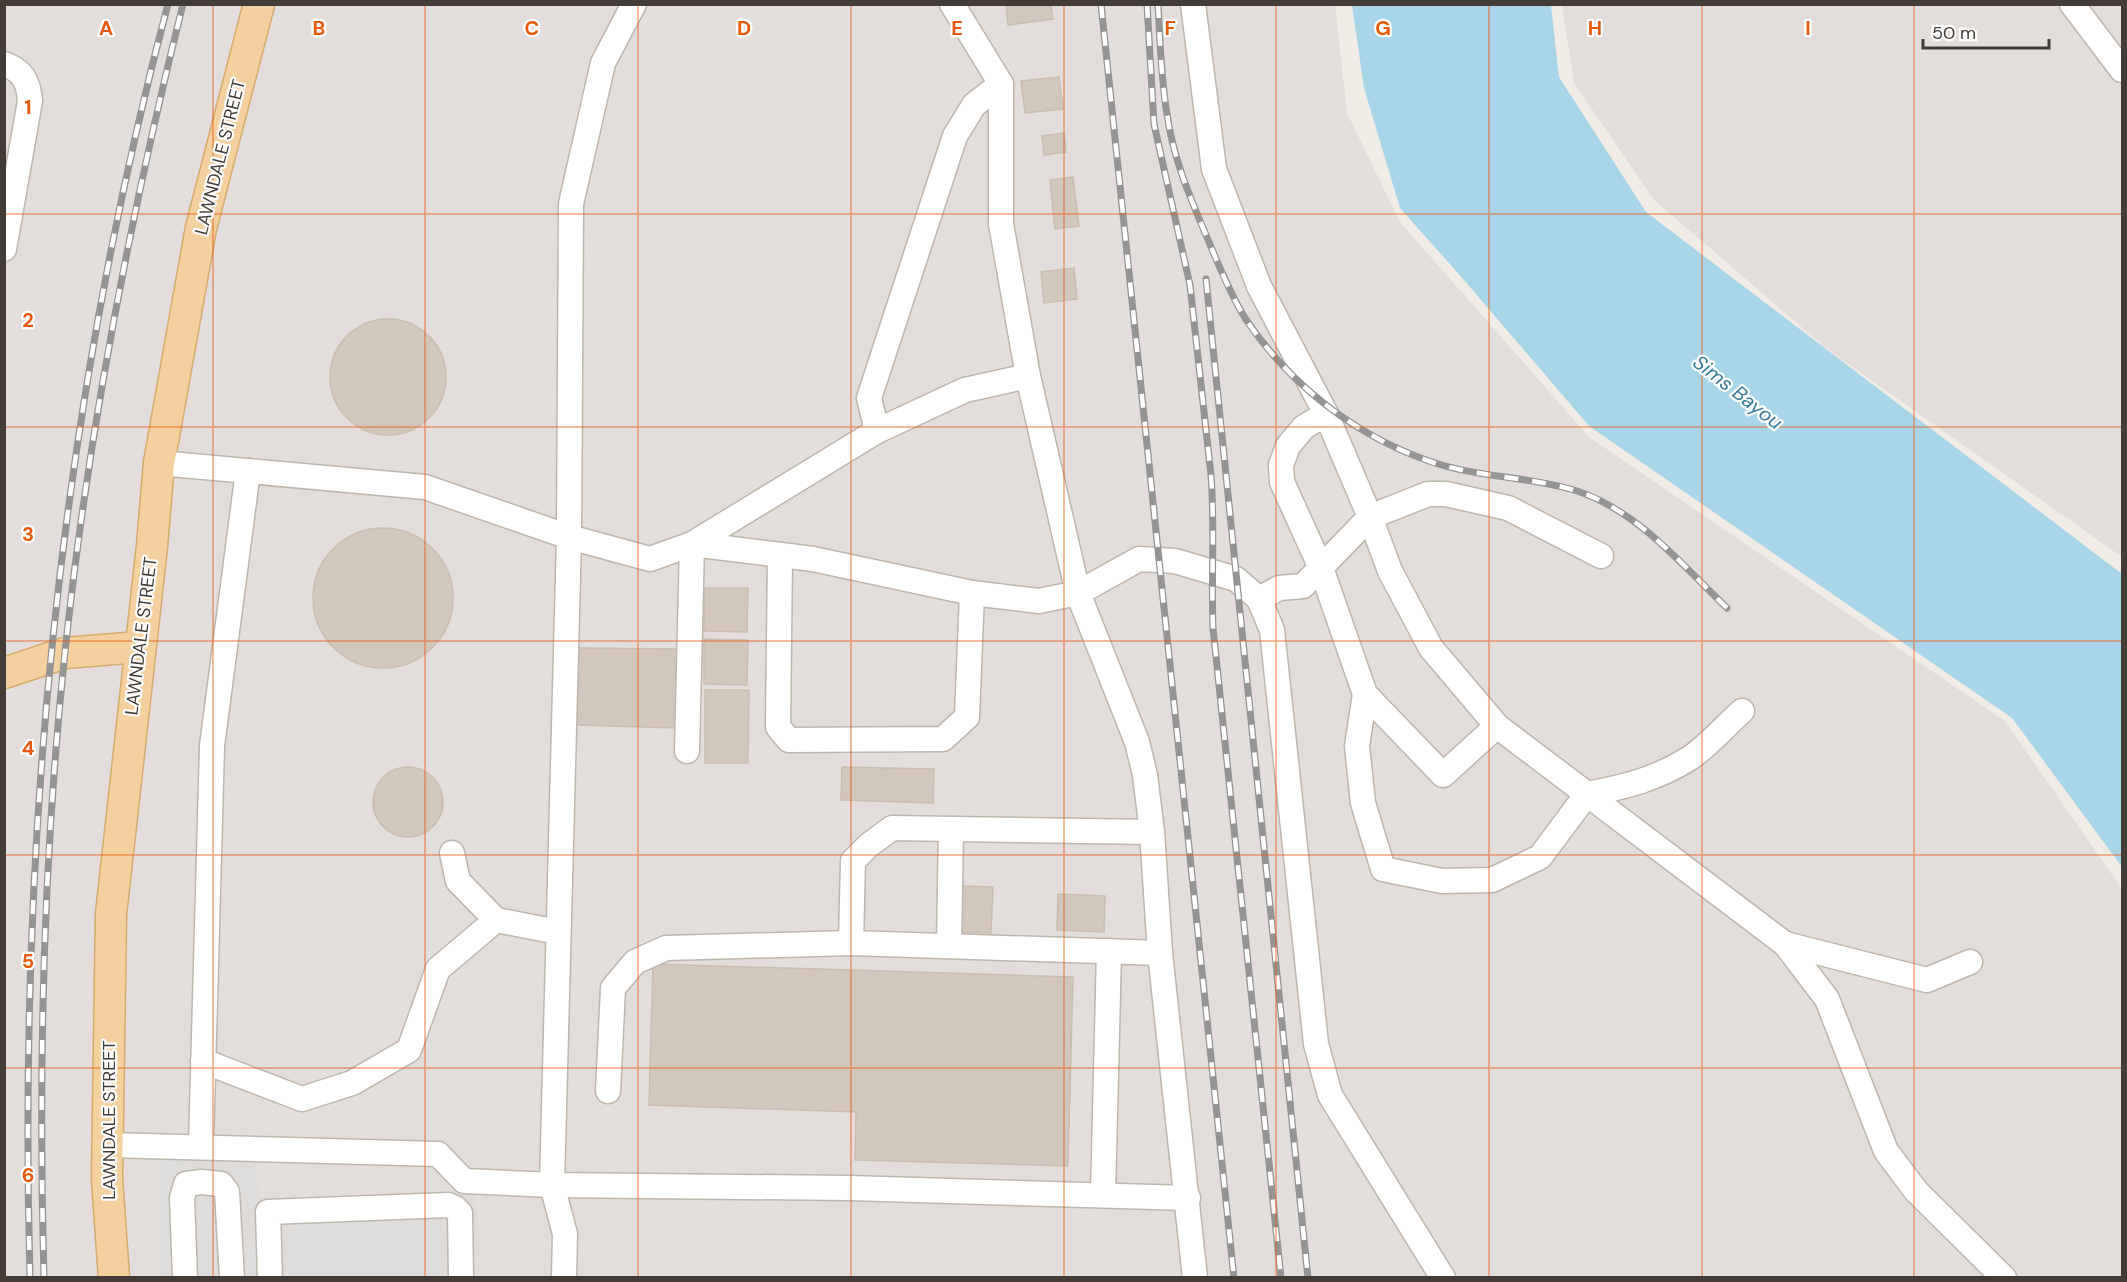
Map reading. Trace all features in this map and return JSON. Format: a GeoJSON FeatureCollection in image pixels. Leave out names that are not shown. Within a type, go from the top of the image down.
{"type":"FeatureCollection","features":[{"type":"Feature","properties":{"kind":"main road","name":"LAWNDALE STREET"},"geometry":{"type":"LineString","coordinates":[[114,1278],[107,1179],[111,914],[152,546],[159,463],[201,228],[259,4]]}},
{"type":"Feature","properties":{"kind":"main road"},"geometry":{"type":"LineString","coordinates":[[4,673],[65,653],[139,647]]}},
{"type":"Feature","properties":{"kind":"lane"},"geometry":{"type":"LineString","coordinates":[[564,1278],[565,1234],[552,1185],[569,537],[571,204],[603,63],[634,4]]}},
{"type":"Feature","properties":{"kind":"lane"},"geometry":{"type":"LineString","coordinates":[[952,4],[1001,84],[1001,224],[1028,376],[1078,593],[1137,742],[1144,776],[1152,832],[1160,953],[1196,1278]]}},
{"type":"Feature","properties":{"kind":"lane"},"geometry":{"type":"LineString","coordinates":[[1193,4],[1214,169],[1258,286],[1326,414],[1370,517],[1390,571],[1431,648],[1497,726],[1785,944],[1827,999],[1886,1151],[1916,1191],[2004,1278]]}},
{"type":"Feature","properties":{"kind":"lane"},"geometry":{"type":"LineString","coordinates":[[2072,4],[2122,70]]}},
{"type":"Feature","properties":{"kind":"lane"},"geometry":{"type":"LineString","coordinates":[[4,64],[18,70],[25,77],[30,101],[4,249]]}},
{"type":"Feature","properties":{"kind":"lane"},"geometry":{"type":"LineString","coordinates":[[877,431],[869,398],[955,136],[974,105],[1001,84]]}},
{"type":"Feature","properties":{"kind":"lane"},"geometry":{"type":"LineString","coordinates":[[159,463],[425,487],[569,537],[650,559],[692,544],[877,431],[965,390],[1028,376]]}},
{"type":"Feature","properties":{"kind":"lane"},"geometry":{"type":"LineString","coordinates":[[1326,414],[1304,427],[1288,446],[1281,465],[1281,482],[1321,568],[1365,694],[1443,775],[1497,726]]}},
{"type":"Feature","properties":{"kind":"lane"},"geometry":{"type":"LineString","coordinates":[[201,1146],[212,746],[248,471]]}},
{"type":"Feature","properties":{"kind":"lane"},"geometry":{"type":"LineString","coordinates":[[1259,599],[1280,588],[1303,586],[1370,517],[1420,496],[1446,494],[1508,508],[1601,556]]}},
{"type":"Feature","properties":{"kind":"lane"},"geometry":{"type":"LineString","coordinates":[[692,544],[813,559],[972,593],[1039,601],[1078,593],[1138,559],[1175,561],[1236,579],[1259,599],[1272,630],[1316,1044],[1330,1095],[1443,1278]]}},
{"type":"Feature","properties":{"kind":"lane"},"geometry":{"type":"LineString","coordinates":[[687,751],[692,544]]}},
{"type":"Feature","properties":{"kind":"lane"},"geometry":{"type":"LineString","coordinates":[[780,555],[778,727],[789,740],[943,739],[967,717],[972,593]]}},
{"type":"Feature","properties":{"kind":"lane"},"geometry":{"type":"LineString","coordinates":[[1365,694],[1358,746],[1363,803],[1383,869],[1442,881],[1492,880],[1540,857],[1587,794],[1654,778],[1692,757],[1742,711]]}},
{"type":"Feature","properties":{"kind":"lane"},"geometry":{"type":"LineString","coordinates":[[851,943],[853,861],[869,845],[892,828],[1152,832]]}},
{"type":"Feature","properties":{"kind":"lane"},"geometry":{"type":"LineString","coordinates":[[949,946],[951,829]]}},
{"type":"Feature","properties":{"kind":"lane"},"geometry":{"type":"LineString","coordinates":[[452,853],[458,881],[495,920],[558,932]]}},
{"type":"Feature","properties":{"kind":"lane"},"geometry":{"type":"LineString","coordinates":[[203,1060],[302,1099],[352,1083],[410,1050],[438,969],[495,920]]}},
{"type":"Feature","properties":{"kind":"lane"},"geometry":{"type":"LineString","coordinates":[[608,1091],[613,988],[635,962],[666,948],[851,943],[1160,953]]}},
{"type":"Feature","properties":{"kind":"lane"},"geometry":{"type":"LineString","coordinates":[[1785,944],[1927,980],[1970,962]]}},
{"type":"Feature","properties":{"kind":"lane"},"geometry":{"type":"LineString","coordinates":[[1103,1195],[1109,951]]}},
{"type":"Feature","properties":{"kind":"lane"},"geometry":{"type":"LineString","coordinates":[[108,1145],[438,1154],[464,1181],[552,1185],[849,1188],[1188,1198]]}},
{"type":"Feature","properties":{"kind":"lane"},"geometry":{"type":"LineString","coordinates":[[185,1278],[182,1198],[186,1184],[202,1182],[221,1184],[227,1192],[232,1278]]}},
{"type":"Feature","properties":{"kind":"lane"},"geometry":{"type":"LineString","coordinates":[[270,1278],[268,1212],[448,1204],[460,1213],[461,1278]]}},
{"type":"Feature","properties":{"kind":"shaded area"},"geometry":{"type":"Polygon","coordinates":[[[5,5],[1335,5],[1347,113],[1400,222],[1589,437],[2005,721],[2122,889],[2122,1277],[5,1278],[5,5]]]}},
{"type":"Feature","properties":{"kind":"shaded area"},"geometry":{"type":"Polygon","coordinates":[[[1562,5],[2122,5],[2122,557],[1827,349],[1654,200],[1574,83],[1562,5]]]}},
{"type":"Feature","properties":{"kind":"shaded area"},"geometry":{"type":"Polygon","coordinates":[[[157,1153],[257,1154],[260,1198],[475,1192],[480,1277],[160,1277],[157,1153]]]}},
{"type":"Feature","properties":{"kind":"water","name":"Sims Bayou"},"geometry":{"type":"Polygon","coordinates":[[[1352,5],[1551,5],[1559,77],[1646,212],[2122,574],[2122,867],[2012,718],[1589,426],[1400,208],[1364,88],[1352,5]]]}},
{"type":"Feature","properties":{"kind":"building"},"geometry":{"type":"Polygon","coordinates":[[[1006,4],[1051,4],[1053,19],[1008,25],[1006,4]]]}},
{"type":"Feature","properties":{"kind":"building"},"geometry":{"type":"Polygon","coordinates":[[[1059,77],[1063,109],[1025,113],[1021,81],[1059,77]]]}},
{"type":"Feature","properties":{"kind":"building"},"geometry":{"type":"Polygon","coordinates":[[[1064,133],[1066,152],[1044,155],[1042,136],[1064,133]]]}},
{"type":"Feature","properties":{"kind":"building"},"geometry":{"type":"Polygon","coordinates":[[[1073,177],[1079,226],[1055,229],[1050,180],[1073,177]]]}},
{"type":"Feature","properties":{"kind":"building"},"geometry":{"type":"Polygon","coordinates":[[[1074,268],[1077,299],[1044,303],[1041,272],[1074,268]]]}},
{"type":"Feature","properties":{"kind":"building"},"geometry":{"type":"Polygon","coordinates":[[[388,319],[410,323],[429,336],[442,355],[446,377],[442,399],[429,418],[410,431],[388,435],[366,431],[347,418],[334,399],[330,377],[334,355],[347,336],[366,323],[388,319]]]}},
{"type":"Feature","properties":{"kind":"building"},"geometry":{"type":"Polygon","coordinates":[[[383,528],[410,534],[422,540],[432,549],[441,559],[447,571],[453,598],[447,625],[441,637],[432,647],[422,656],[410,662],[383,668],[356,662],[344,656],[334,647],[325,637],[319,625],[313,598],[319,571],[325,559],[334,549],[344,540],[356,534],[383,528]]]}},
{"type":"Feature","properties":{"kind":"building"},"geometry":{"type":"Polygon","coordinates":[[[705,588],[748,588],[747,632],[704,631],[705,588]]]}},
{"type":"Feature","properties":{"kind":"building"},"geometry":{"type":"Polygon","coordinates":[[[704,639],[748,640],[747,685],[704,684],[704,639]]]}},
{"type":"Feature","properties":{"kind":"building"},"geometry":{"type":"Polygon","coordinates":[[[579,648],[678,649],[677,728],[577,725],[579,648]]]}},
{"type":"Feature","properties":{"kind":"building"},"geometry":{"type":"Polygon","coordinates":[[[705,690],[749,690],[748,763],[705,763],[705,690]]]}},
{"type":"Feature","properties":{"kind":"building"},"geometry":{"type":"Polygon","coordinates":[[[401,767],[415,767],[428,773],[437,782],[443,795],[441,815],[433,827],[415,837],[401,837],[388,831],[379,822],[373,809],[373,795],[379,782],[388,773],[401,767]]]}},
{"type":"Feature","properties":{"kind":"building"},"geometry":{"type":"Polygon","coordinates":[[[842,767],[934,769],[933,803],[841,800],[842,767]]]}},
{"type":"Feature","properties":{"kind":"building"},"geometry":{"type":"Polygon","coordinates":[[[961,886],[993,887],[991,933],[959,932],[961,886]]]}},
{"type":"Feature","properties":{"kind":"building"},"geometry":{"type":"Polygon","coordinates":[[[1058,894],[1105,896],[1104,932],[1057,930],[1058,894]]]}},
{"type":"Feature","properties":{"kind":"building"},"geometry":{"type":"Polygon","coordinates":[[[653,964],[1073,977],[1068,1166],[855,1160],[856,1112],[649,1105],[653,964]]]}},
{"type":"Feature","properties":{"kind":"railway"},"geometry":{"type":"LineString","coordinates":[[30,1278],[28,1117],[31,956],[39,796],[53,636],[73,476],[98,318],[130,160],[168,4]]}},
{"type":"Feature","properties":{"kind":"railway"},"geometry":{"type":"LineString","coordinates":[[44,1278],[42,1200],[44,965],[52,808],[65,652],[74,570],[98,407],[145,164],[183,4]]}},
{"type":"Feature","properties":{"kind":"railway"},"geometry":{"type":"LineString","coordinates":[[1101,4],[1234,1278]]}},
{"type":"Feature","properties":{"kind":"railway"},"geometry":{"type":"LineString","coordinates":[[1147,4],[1154,124],[1190,285],[1211,475],[1213,628],[1281,1278]]}},
{"type":"Feature","properties":{"kind":"railway"},"geometry":{"type":"LineString","coordinates":[[1158,4],[1165,100],[1173,145],[1182,176],[1234,298],[1262,342],[1282,365],[1325,404],[1349,422],[1401,450],[1447,467],[1559,486],[1599,500],[1639,525],[1658,541],[1727,608]]}},
{"type":"Feature","properties":{"kind":"railway"},"geometry":{"type":"LineString","coordinates":[[1206,279],[1308,1278]]}}]}
